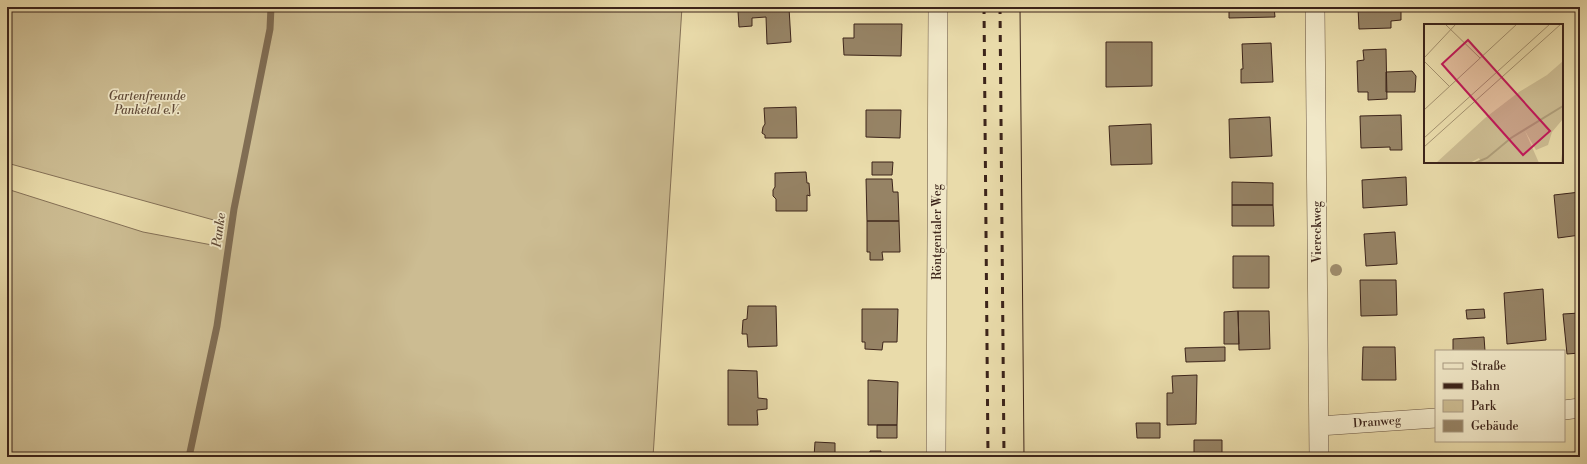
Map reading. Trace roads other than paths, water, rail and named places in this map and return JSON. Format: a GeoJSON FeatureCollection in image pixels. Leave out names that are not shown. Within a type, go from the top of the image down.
{"type":"FeatureCollection","features":[{"type":"Feature","properties":{"kind":"street","name":"Röntgentaler Weg"},"geometry":{"type":"LineString","coordinates":[[936,457],[938,7]]}},
{"type":"Feature","properties":{"kind":"street","name":"Viereckweg"},"geometry":{"type":"LineString","coordinates":[[1315,7],[1319,457]]}},
{"type":"Feature","properties":{"kind":"street"},"geometry":{"type":"LineString","coordinates":[[1565,410],[1580,408]]}},
{"type":"Feature","properties":{"kind":"street","name":"Dranweg"},"geometry":{"type":"LineString","coordinates":[[1319,426],[1435,418]]}},
{"type":"Feature","properties":{"kind":"waterway","name":"Panke"},"geometry":{"type":"LineString","coordinates":[[189,457],[217,326],[234,209],[270,29],[271,7]]}},
{"type":"Feature","properties":{"kind":"tram line"},"geometry":{"type":"LineString","coordinates":[[1020,7],[1024,457]]}},
{"type":"Feature","properties":{"kind":"railway"},"geometry":{"type":"LineString","coordinates":[[984,7],[988,457]]}},
{"type":"Feature","properties":{"kind":"railway"},"geometry":{"type":"LineString","coordinates":[[1000,7],[1004,457]]}},
{"type":"Feature","properties":{"kind":"park label","name":"Gartenfreunde Panketal e.V."},"geometry":{"type":"Point","coordinates":[147,103]}}]}
